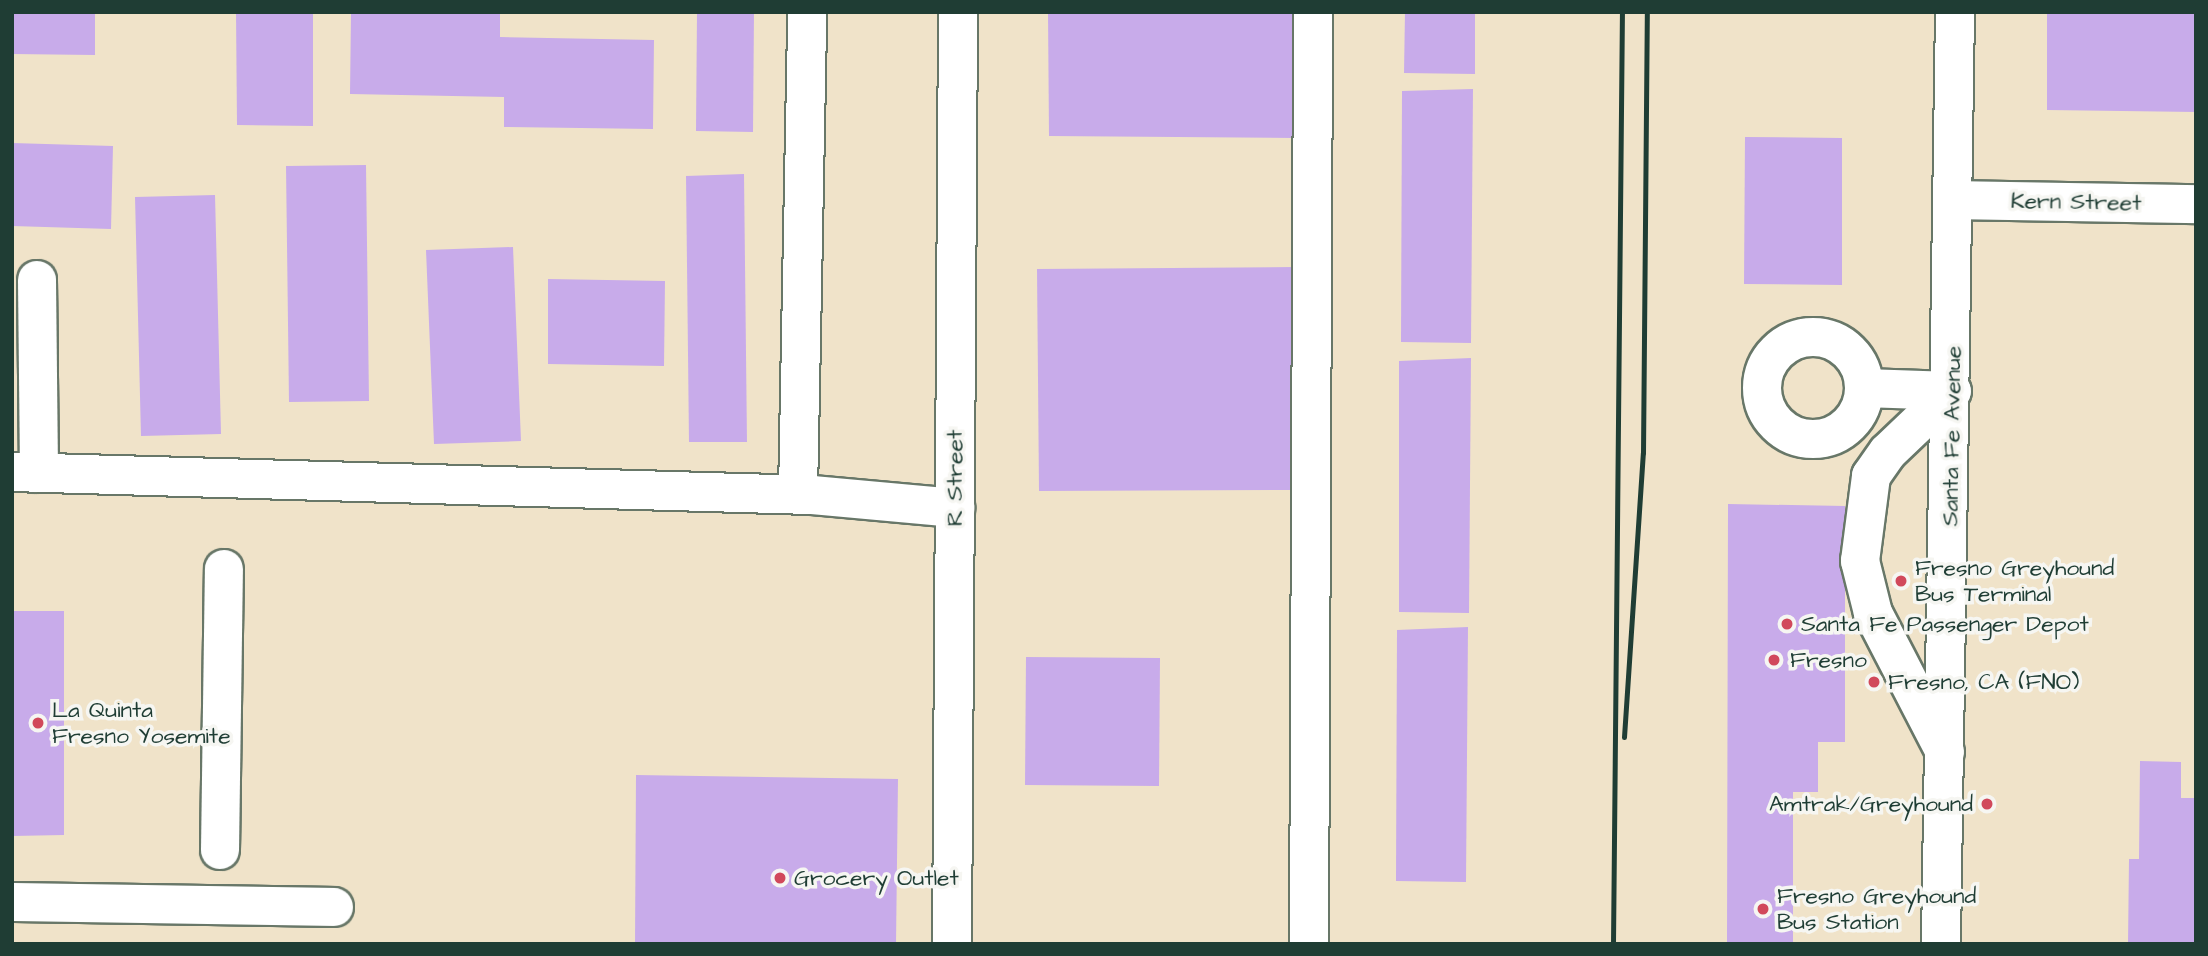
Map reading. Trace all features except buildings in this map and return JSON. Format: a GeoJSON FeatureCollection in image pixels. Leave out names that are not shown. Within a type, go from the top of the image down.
{"type":"FeatureCollection","features":[{"type":"Feature","properties":{"kind":"street"},"geometry":{"type":"LineString","coordinates":[[799,494],[807,12]]}},
{"type":"Feature","properties":{"kind":"street","name":"R Street"},"geometry":{"type":"LineString","coordinates":[[952,944],[958,12]]}},
{"type":"Feature","properties":{"kind":"street"},"geometry":{"type":"LineString","coordinates":[[1309,944],[1313,12]]}},
{"type":"Feature","properties":{"kind":"street","name":"Santa Fe Avenue"},"geometry":{"type":"LineString","coordinates":[[1941,944],[1955,200],[1955,12]]}},
{"type":"Feature","properties":{"kind":"street","name":"Kern Street"},"geometry":{"type":"LineString","coordinates":[[1955,200],[2196,204]]}},
{"type":"Feature","properties":{"kind":"street"},"geometry":{"type":"LineString","coordinates":[[37,280],[26,472],[799,494],[955,508]]}},
{"type":"Feature","properties":{"kind":"street"},"geometry":{"type":"LineString","coordinates":[[1864,388],[1952,391]]}},
{"type":"Feature","properties":{"kind":"street"},"geometry":{"type":"LineString","coordinates":[[1945,752],[1873,613],[1860,561],[1871,476],[1888,452],[1952,391]]}},
{"type":"Feature","properties":{"kind":"street"},"geometry":{"type":"LineString","coordinates":[[220,850],[224,569]]}},
{"type":"Feature","properties":{"kind":"street"},"geometry":{"type":"LineString","coordinates":[[12,902],[334,907]]}},
{"type":"Feature","properties":{"kind":"railway"},"geometry":{"type":"LineString","coordinates":[[1613,944],[1622,12]]}},
{"type":"Feature","properties":{"kind":"railway"},"geometry":{"type":"LineString","coordinates":[[1624,737],[1643,453],[1647,12]]}},
{"type":"Feature","properties":{"kind":"place","name":"Fresno Greyhound Bus Terminal"},"geometry":{"type":"Point","coordinates":[1901,581]}},
{"type":"Feature","properties":{"kind":"place","name":"Santa Fe Passenger Depot"},"geometry":{"type":"Point","coordinates":[1787,624]}},
{"type":"Feature","properties":{"kind":"place","name":"Fresno"},"geometry":{"type":"Point","coordinates":[1774,660]}},
{"type":"Feature","properties":{"kind":"place","name":"Fresno, CA (FNO)"},"geometry":{"type":"Point","coordinates":[1874,682]}},
{"type":"Feature","properties":{"kind":"place","name":"La Quinta Fresno Yosemite"},"geometry":{"type":"Point","coordinates":[38,723]}},
{"type":"Feature","properties":{"kind":"place","name":"Amtrak/Greyhound"},"geometry":{"type":"Point","coordinates":[1987,804]}},
{"type":"Feature","properties":{"kind":"place","name":"Grocery Outlet"},"geometry":{"type":"Point","coordinates":[780,878]}},
{"type":"Feature","properties":{"kind":"place","name":"Fresno Greyhound Bus Station"},"geometry":{"type":"Point","coordinates":[1763,909]}}]}
